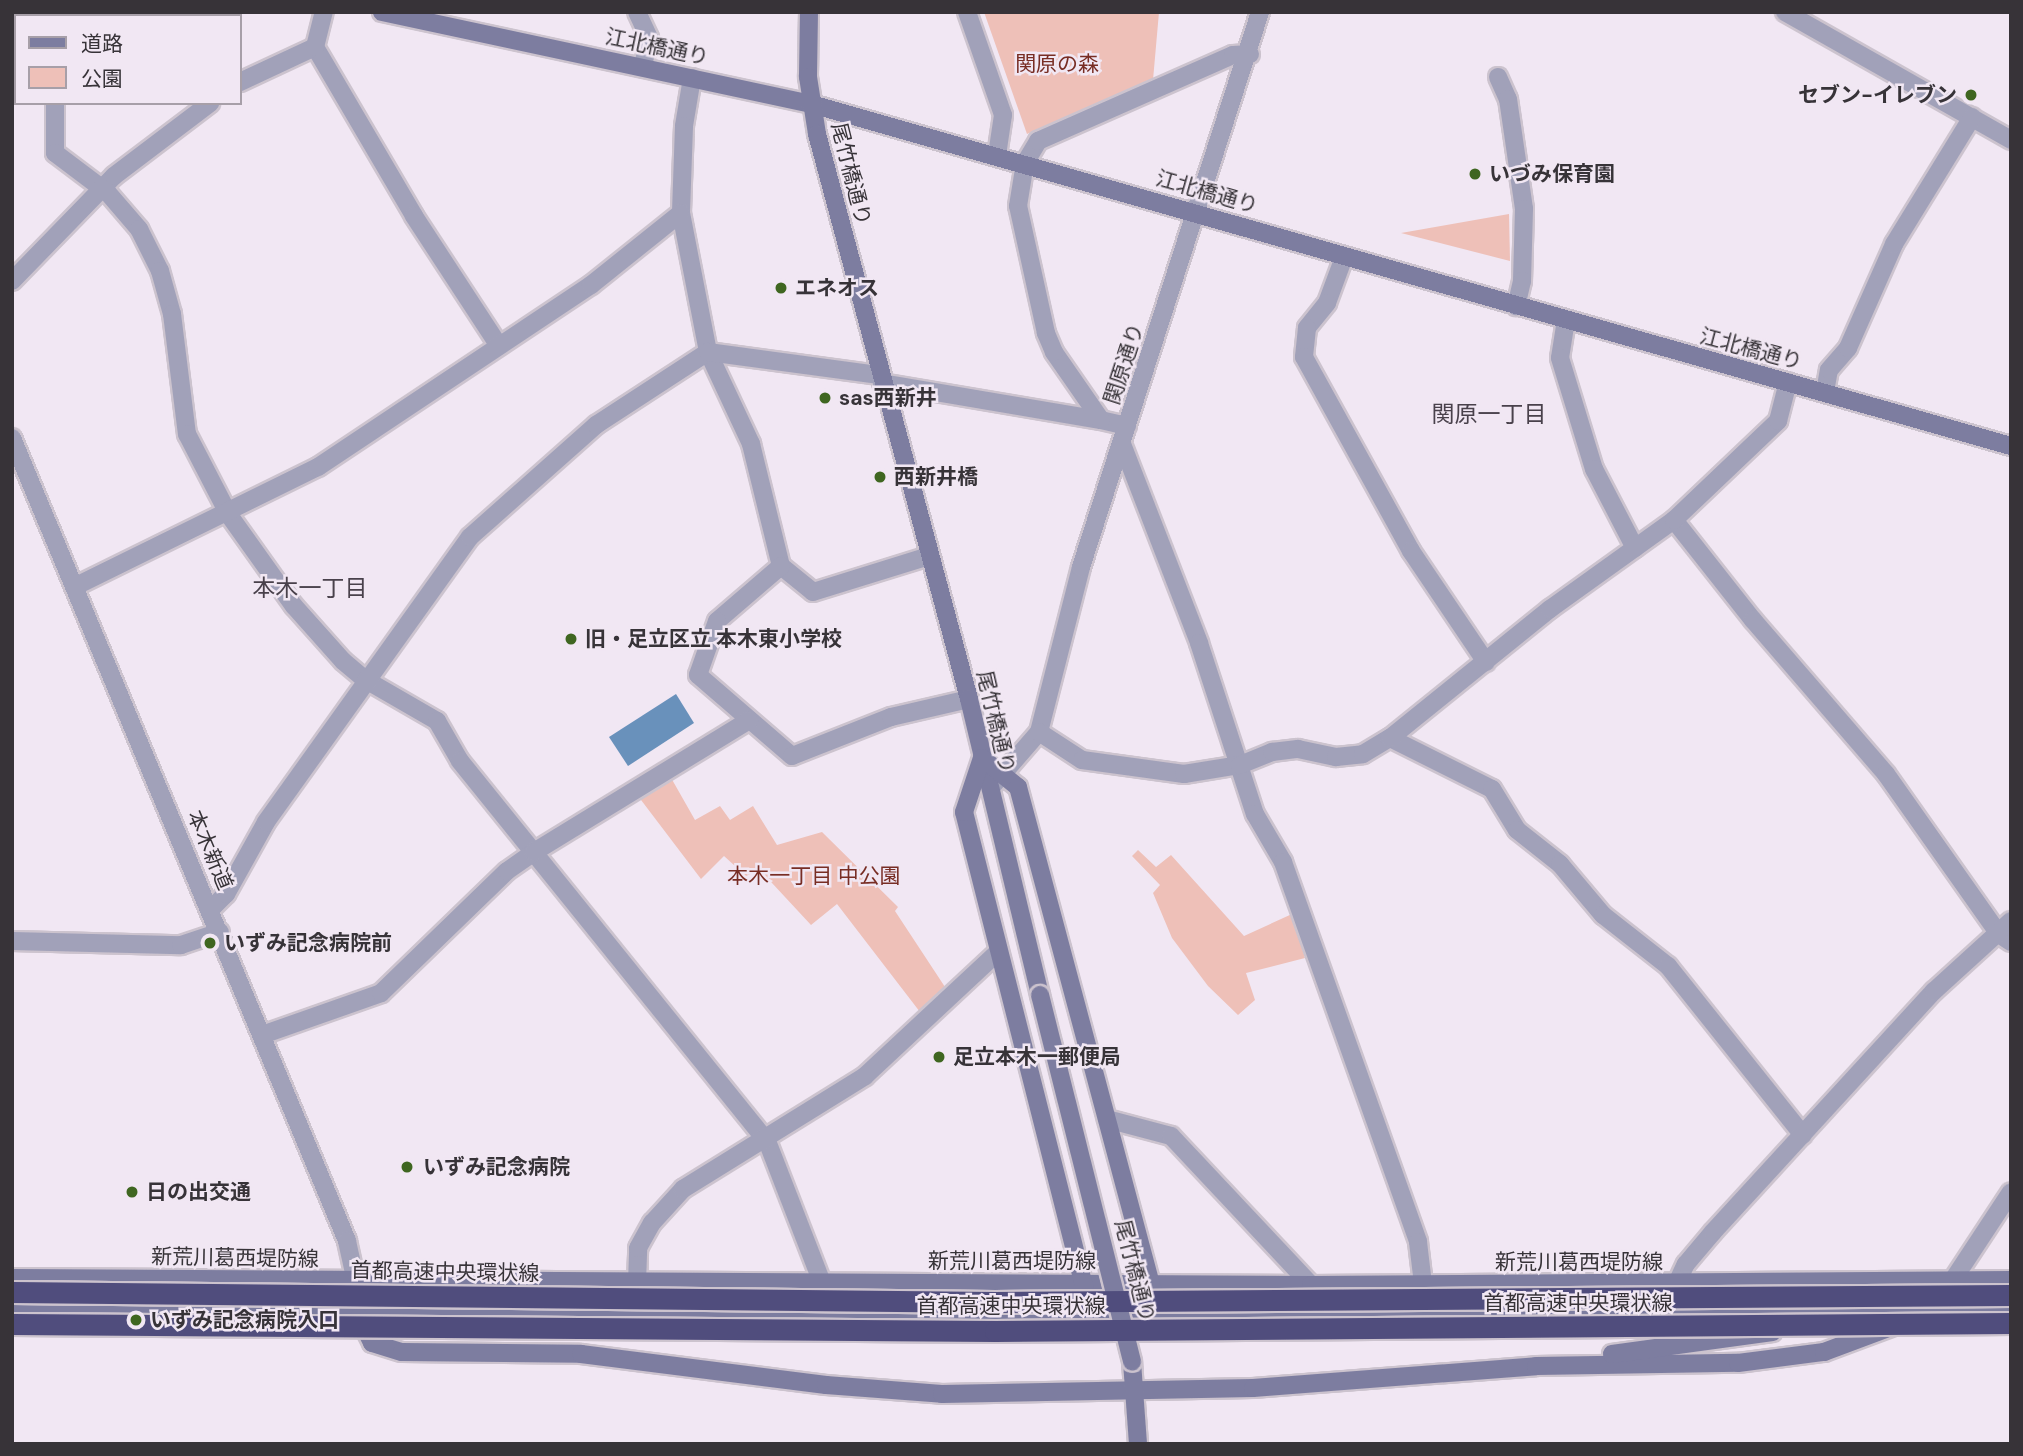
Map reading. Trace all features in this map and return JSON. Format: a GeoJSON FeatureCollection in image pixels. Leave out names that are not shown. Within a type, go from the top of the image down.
{"type":"FeatureCollection","features":[{"type":"Feature","properties":{"kind":"highway","name":"首都高速中央環状線"},"geometry":{"type":"LineString","coordinates":[[12,1292],[994,1302],[2011,1295]]}},
{"type":"Feature","properties":{"kind":"highway","name":"首都高速中央環状線"},"geometry":{"type":"LineString","coordinates":[[12,1324],[1023,1331],[2011,1323]]}},
{"type":"Feature","properties":{"kind":"main road","name":"江北橋通り"},"geometry":{"type":"LineString","coordinates":[[382,12],[413,15],[811,104],[2011,446]]}},
{"type":"Feature","properties":{"kind":"main road","name":"尾竹橋通り"},"geometry":{"type":"LineString","coordinates":[[809,12],[811,104],[881,379],[969,699],[989,790],[1132,1362],[1138,1444]]}},
{"type":"Feature","properties":{"kind":"main road"},"geometry":{"type":"LineString","coordinates":[[1091,1315],[996,954],[964,812],[982,758],[1018,787],[1158,1314]]}},
{"type":"Feature","properties":{"kind":"main road","name":"新荒川葛西堤防線"},"geometry":{"type":"LineString","coordinates":[[12,1278],[356,1282],[1311,1285],[2011,1280]]}},
{"type":"Feature","properties":{"kind":"main road"},"geometry":{"type":"LineString","coordinates":[[1536,1366],[1785,1359],[1858,1343],[1921,1310],[1953,1280]]}},
{"type":"Feature","properties":{"kind":"main road"},"geometry":{"type":"LineString","coordinates":[[356,1282],[358,1314],[366,1338],[402,1352],[581,1354],[826,1385],[929,1393],[1136,1392],[1368,1383],[1536,1366],[1921,1310]]}},
{"type":"Feature","properties":{"kind":"main road"},"geometry":{"type":"LineString","coordinates":[[12,1309],[358,1314],[1091,1315],[2011,1310]]}},
{"type":"Feature","properties":{"kind":"street"},"geometry":{"type":"LineString","coordinates":[[324,12],[315,47],[408,206],[499,346]]}},
{"type":"Feature","properties":{"kind":"street"},"geometry":{"type":"LineString","coordinates":[[637,12],[649,38],[643,67]]}},
{"type":"Feature","properties":{"kind":"street"},"geometry":{"type":"LineString","coordinates":[[967,12],[1003,115],[997,155]]}},
{"type":"Feature","properties":{"kind":"street","name":"関原通り"},"geometry":{"type":"LineString","coordinates":[[1038,733],[1081,567],[1250,54],[1261,12]]}},
{"type":"Feature","properties":{"kind":"street"},"geometry":{"type":"LineString","coordinates":[[1785,12],[2011,140]]}},
{"type":"Feature","properties":{"kind":"street"},"geometry":{"type":"LineString","coordinates":[[242,81],[315,47]]}},
{"type":"Feature","properties":{"kind":"street"},"geometry":{"type":"LineString","coordinates":[[1101,420],[1054,352],[1046,333],[1018,206],[1025,163],[1038,141],[1233,55],[1250,54]]}},
{"type":"Feature","properties":{"kind":"street"},"geometry":{"type":"LineString","coordinates":[[1498,77],[1508,99],[1524,209],[1522,281],[1516,306]]}},
{"type":"Feature","properties":{"kind":"street"},"geometry":{"type":"LineString","coordinates":[[692,78],[684,126],[681,212],[708,352],[751,444],[781,566],[813,592],[929,556]]}},
{"type":"Feature","properties":{"kind":"street"},"geometry":{"type":"LineString","coordinates":[[55,105],[55,153],[100,189],[139,229],[160,271],[172,314],[187,433],[229,515],[315,632],[366,680],[436,721],[460,761],[767,1141],[822,1283]]}},
{"type":"Feature","properties":{"kind":"street"},"geometry":{"type":"LineString","coordinates":[[12,281],[100,189],[207,105]]}},
{"type":"Feature","properties":{"kind":"street"},"geometry":{"type":"LineString","coordinates":[[1825,392],[1829,370],[1848,348],[1894,244],[1972,117]]}},
{"type":"Feature","properties":{"kind":"street"},"geometry":{"type":"LineString","coordinates":[[76,586],[229,515],[318,467],[591,285],[681,212]]}},
{"type":"Feature","properties":{"kind":"street"},"geometry":{"type":"LineString","coordinates":[[1344,257],[1327,303],[1307,328],[1304,357],[1410,551],[1486,662]]}},
{"type":"Feature","properties":{"kind":"street"},"geometry":{"type":"LineString","coordinates":[[1566,320],[1560,358],[1594,469],[1635,548]]}},
{"type":"Feature","properties":{"kind":"street"},"geometry":{"type":"LineString","coordinates":[[210,910],[226,894],[266,822],[470,537],[596,425],[708,352],[881,379],[1127,426]]}},
{"type":"Feature","properties":{"kind":"street"},"geometry":{"type":"LineString","coordinates":[[989,790],[1038,733],[1083,760],[1184,774],[1240,765],[1272,752],[1298,749],[1336,757],[1363,754],[1390,738],[1674,520],[1777,421],[1787,382]]}},
{"type":"Feature","properties":{"kind":"street","name":"本木新道"},"geometry":{"type":"LineString","coordinates":[[12,438],[347,1241],[356,1282]]}},
{"type":"Feature","properties":{"kind":"street"},"geometry":{"type":"LineString","coordinates":[[1122,444],[1199,643],[1255,814],[1283,862],[1409,1216],[1420,1251],[1423,1284]]}},
{"type":"Feature","properties":{"kind":"street"},"geometry":{"type":"LineString","coordinates":[[1674,520],[1753,620],[1886,775],[2007,932],[1934,991],[1685,1264],[1676,1284]]}},
{"type":"Feature","properties":{"kind":"street"},"geometry":{"type":"LineString","coordinates":[[781,566],[716,621],[698,675],[792,756],[891,717],[969,699]]}},
{"type":"Feature","properties":{"kind":"street"},"geometry":{"type":"LineString","coordinates":[[262,1035],[381,993],[534,852],[749,720]]}},
{"type":"Feature","properties":{"kind":"street"},"geometry":{"type":"LineString","coordinates":[[1390,738],[1492,789],[1517,830],[1560,864],[1603,915],[1668,965],[1803,1135]]}},
{"type":"Feature","properties":{"kind":"street"},"geometry":{"type":"LineString","coordinates":[[12,941],[181,945],[220,932]]}},
{"type":"Feature","properties":{"kind":"street"},"geometry":{"type":"LineString","coordinates":[[637,1283],[638,1248],[652,1223],[683,1189],[767,1141],[864,1076],[996,954]]}},
{"type":"Feature","properties":{"kind":"street"},"geometry":{"type":"LineString","coordinates":[[1107,1119],[1171,1136],[1311,1285]]}},
{"type":"Feature","properties":{"kind":"street"},"geometry":{"type":"LineString","coordinates":[[1953,1280],[2011,1192]]}},
{"type":"Feature","properties":{"kind":"green space","name":"関原の森"},"geometry":{"type":"Polygon","coordinates":[[[984,12],[1159,12],[1153,80],[1027,134],[984,12]]]}},
{"type":"Feature","properties":{"kind":"green space"},"geometry":{"type":"Polygon","coordinates":[[[1509,214],[1510,261],[1401,233],[1509,214]]]}},
{"type":"Feature","properties":{"kind":"green space","name":"本木一丁目 中公園"},"geometry":{"type":"Polygon","coordinates":[[[670,776],[695,820],[720,806],[730,820],[753,806],[777,845],[822,832],[898,907],[895,911],[945,987],[920,1012],[837,904],[811,925],[760,870],[746,876],[724,856],[701,879],[638,796],[670,776]]]}},
{"type":"Feature","properties":{"kind":"green space"},"geometry":{"type":"Polygon","coordinates":[[[1138,850],[1156,867],[1171,855],[1244,936],[1292,914],[1305,958],[1246,973],[1255,1000],[1238,1015],[1208,986],[1172,938],[1153,893],[1160,885],[1132,856],[1138,850]]]}},
{"type":"Feature","properties":{"kind":"water"},"geometry":{"type":"Polygon","coordinates":[[[676,694],[694,723],[628,766],[609,737],[676,694]]]}},
{"type":"Feature","properties":{"kind":"place","name":"セブン-イレブン"},"geometry":{"type":"Point","coordinates":[1971,95]}},
{"type":"Feature","properties":{"kind":"place","name":"いづみ保育園"},"geometry":{"type":"Point","coordinates":[1475,174]}},
{"type":"Feature","properties":{"kind":"place","name":"エネオス"},"geometry":{"type":"Point","coordinates":[781,288]}},
{"type":"Feature","properties":{"kind":"place","name":"sas西新井"},"geometry":{"type":"Point","coordinates":[825,398]}},
{"type":"Feature","properties":{"kind":"place","name":"西新井橋"},"geometry":{"type":"Point","coordinates":[880,477]}},
{"type":"Feature","properties":{"kind":"place","name":"旧・足立区立 本木東小学校"},"geometry":{"type":"Point","coordinates":[571,639]}},
{"type":"Feature","properties":{"kind":"place","name":"いずみ記念病院前"},"geometry":{"type":"Point","coordinates":[210,943]}},
{"type":"Feature","properties":{"kind":"place","name":"足立本木一郵便局"},"geometry":{"type":"Point","coordinates":[939,1057]}},
{"type":"Feature","properties":{"kind":"place","name":"いずみ記念病院"},"geometry":{"type":"Point","coordinates":[407,1167]}},
{"type":"Feature","properties":{"kind":"place","name":"日の出交通"},"geometry":{"type":"Point","coordinates":[132,1192]}},
{"type":"Feature","properties":{"kind":"place","name":"いずみ記念病院入口"},"geometry":{"type":"Point","coordinates":[136,1320]}},
{"type":"Feature","properties":{"kind":"district","name":"関原一丁目"},"geometry":{"type":"Point","coordinates":[1489,414]}},
{"type":"Feature","properties":{"kind":"district","name":"本木一丁目"},"geometry":{"type":"Point","coordinates":[310,588]}}]}
